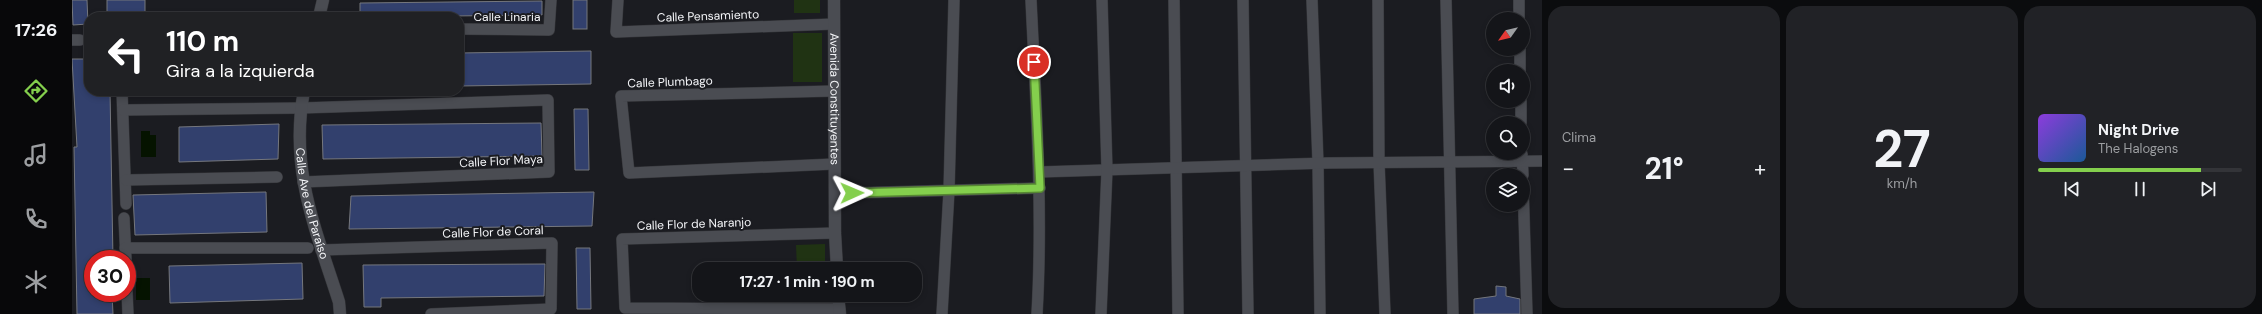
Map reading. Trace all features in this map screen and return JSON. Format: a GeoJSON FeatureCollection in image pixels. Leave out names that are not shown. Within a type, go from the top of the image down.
{"type":"FeatureCollection","features":[{"type":"Feature","properties":{"kind":"main road"},"geometry":{"type":"LineString","coordinates":[[320,12],[323,0]]}},
{"type":"Feature","properties":{"kind":"main road","name":"Avenida Constituyentes"},"geometry":{"type":"LineString","coordinates":[[834,0],[834,164],[837,262]]}},
{"type":"Feature","properties":{"kind":"main road","name":"Calle Ave del Paraíso"},"geometry":{"type":"LineString","coordinates":[[303,96],[301,108],[303,182],[311,220],[339,302],[340,314]]}},
{"type":"Feature","properties":{"kind":"main road"},"geometry":{"type":"LineString","coordinates":[[839,302],[840,312]]}},
{"type":"Feature","properties":{"kind":"street","name":"Calle Linaria"},"geometry":{"type":"LineString","coordinates":[[464,29],[549,30],[551,0]]}},
{"type":"Feature","properties":{"kind":"street","name":"Calle Pensamiento"},"geometry":{"type":"LineString","coordinates":[[618,0],[616,32],[834,24]]}},
{"type":"Feature","properties":{"kind":"street"},"geometry":{"type":"LineString","coordinates":[[942,314],[949,191],[954,0]]}},
{"type":"Feature","properties":{"kind":"street"},"geometry":{"type":"LineString","coordinates":[[1031,0],[1040,188],[1041,252],[1037,314]]}},
{"type":"Feature","properties":{"kind":"street"},"geometry":{"type":"LineString","coordinates":[[1101,314],[1107,170],[1102,0]]}},
{"type":"Feature","properties":{"kind":"street"},"geometry":{"type":"LineString","coordinates":[[1174,0],[1178,168],[1178,314]]}},
{"type":"Feature","properties":{"kind":"street"},"geometry":{"type":"LineString","coordinates":[[1243,0],[1248,314]]}},
{"type":"Feature","properties":{"kind":"street"},"geometry":{"type":"LineString","coordinates":[[1312,0],[1318,163],[1320,314]]}},
{"type":"Feature","properties":{"kind":"street"},"geometry":{"type":"LineString","coordinates":[[1378,0],[1379,162],[1385,314]]}},
{"type":"Feature","properties":{"kind":"street"},"geometry":{"type":"LineString","coordinates":[[1446,0],[1453,314]]}},
{"type":"Feature","properties":{"kind":"street"},"geometry":{"type":"LineString","coordinates":[[1519,0],[1519,12]]}},
{"type":"Feature","properties":{"kind":"street","name":"Calle Plumbago"},"geometry":{"type":"LineString","coordinates":[[834,91],[621,96],[629,173],[834,164]]}},
{"type":"Feature","properties":{"kind":"street"},"geometry":{"type":"LineString","coordinates":[[122,96],[126,204]]}},
{"type":"Feature","properties":{"kind":"street","name":"Calle Flor Maya"},"geometry":{"type":"LineString","coordinates":[[301,108],[548,100],[549,172],[303,182]]}},
{"type":"Feature","properties":{"kind":"street"},"geometry":{"type":"LineString","coordinates":[[123,110],[301,108]]}},
{"type":"Feature","properties":{"kind":"street"},"geometry":{"type":"LineString","coordinates":[[1039,172],[1486,159]]}},
{"type":"Feature","properties":{"kind":"street"},"geometry":{"type":"LineString","coordinates":[[1530,159],[1542,161]]}},
{"type":"Feature","properties":{"kind":"street"},"geometry":{"type":"LineString","coordinates":[[126,180],[277,177]]}},
{"type":"Feature","properties":{"kind":"street"},"geometry":{"type":"LineString","coordinates":[[852,193],[1040,188]]}},
{"type":"Feature","properties":{"kind":"street"},"geometry":{"type":"LineString","coordinates":[[1524,212],[1527,314]]}},
{"type":"Feature","properties":{"kind":"street"},"geometry":{"type":"LineString","coordinates":[[124,218],[126,250]]}},
{"type":"Feature","properties":{"kind":"street","name":"Calle Flor de Naranjo"},"geometry":{"type":"LineString","coordinates":[[835,233],[622,239],[625,308],[840,312]]}},
{"type":"Feature","properties":{"kind":"street","name":"Calle Flor de Coral"},"geometry":{"type":"LineString","coordinates":[[322,250],[552,243],[551,309],[432,314]]}},
{"type":"Feature","properties":{"kind":"street"},"geometry":{"type":"LineString","coordinates":[[136,253],[308,248]]}},
{"type":"Feature","properties":{"kind":"street"},"geometry":{"type":"LineString","coordinates":[[127,302],[128,314]]}},
{"type":"Feature","properties":{"kind":"green space"},"geometry":{"type":"Polygon","coordinates":[[[794,0],[820,0],[820,13],[794,13],[794,0]]]}},
{"type":"Feature","properties":{"kind":"green space"},"geometry":{"type":"Polygon","coordinates":[[[793,33],[822,33],[822,82],[793,82],[793,33]]]}},
{"type":"Feature","properties":{"kind":"green space"},"geometry":{"type":"Polygon","coordinates":[[[825,244],[825,262],[797,262],[796,245],[825,244]]]}},
{"type":"Feature","properties":{"kind":"shaded area"},"geometry":{"type":"Polygon","coordinates":[[[141,131],[150,131],[150,135],[156,135],[156,157],[141,157],[141,131]]]}},
{"type":"Feature","properties":{"kind":"shaded area"},"geometry":{"type":"Polygon","coordinates":[[[136,278],[150,278],[150,300],[136,300],[136,278]]]}},
{"type":"Feature","properties":{"kind":"building"},"geometry":{"type":"Polygon","coordinates":[[[72,0],[87,0],[88,12],[84,12],[84,24],[73,25],[72,0]]]}},
{"type":"Feature","properties":{"kind":"building"},"geometry":{"type":"Polygon","coordinates":[[[107,0],[145,0],[145,12],[107,12],[107,0]]]}},
{"type":"Feature","properties":{"kind":"building"},"geometry":{"type":"Polygon","coordinates":[[[573,0],[587,0],[587,29],[573,29],[573,0]]]}},
{"type":"Feature","properties":{"kind":"building"},"geometry":{"type":"Polygon","coordinates":[[[542,1],[542,15],[464,16],[464,12],[360,12],[360,3],[542,1]]]}},
{"type":"Feature","properties":{"kind":"building"},"geometry":{"type":"Polygon","coordinates":[[[591,51],[591,84],[464,86],[464,53],[591,51]]]}},
{"type":"Feature","properties":{"kind":"building"},"geometry":{"type":"Polygon","coordinates":[[[72,59],[84,59],[84,96],[110,96],[113,250],[84,250],[84,302],[112,302],[113,314],[77,314],[74,147],[77,147],[72,59]]]}},
{"type":"Feature","properties":{"kind":"building"},"geometry":{"type":"Polygon","coordinates":[[[574,109],[588,109],[589,170],[575,170],[574,109]]]}},
{"type":"Feature","properties":{"kind":"building"},"geometry":{"type":"Polygon","coordinates":[[[541,123],[542,156],[323,159],[322,125],[541,123]]]}},
{"type":"Feature","properties":{"kind":"building"},"geometry":{"type":"Polygon","coordinates":[[[279,124],[278,159],[179,162],[179,127],[279,124]]]}},
{"type":"Feature","properties":{"kind":"building"},"geometry":{"type":"Polygon","coordinates":[[[266,192],[267,232],[135,235],[133,195],[266,192]]]}},
{"type":"Feature","properties":{"kind":"building"},"geometry":{"type":"Polygon","coordinates":[[[594,192],[592,226],[349,229],[351,196],[594,192]]]}},
{"type":"Feature","properties":{"kind":"building"},"geometry":{"type":"Polygon","coordinates":[[[576,248],[590,248],[591,309],[577,309],[576,248]]]}},
{"type":"Feature","properties":{"kind":"building"},"geometry":{"type":"Polygon","coordinates":[[[302,263],[303,299],[170,303],[169,266],[302,263]]]}},
{"type":"Feature","properties":{"kind":"building"},"geometry":{"type":"Polygon","coordinates":[[[545,264],[544,296],[381,298],[381,307],[364,307],[363,265],[545,264]]]}},
{"type":"Feature","properties":{"kind":"building"},"geometry":{"type":"Polygon","coordinates":[[[1496,286],[1506,287],[1506,296],[1520,299],[1520,314],[1474,314],[1474,299],[1496,296],[1496,286]]]}},
{"type":"Feature","properties":{"kind":"route"},"geometry":{"type":"LineString","coordinates":[[852,193],[1040,188],[1034,62]]}}]}
